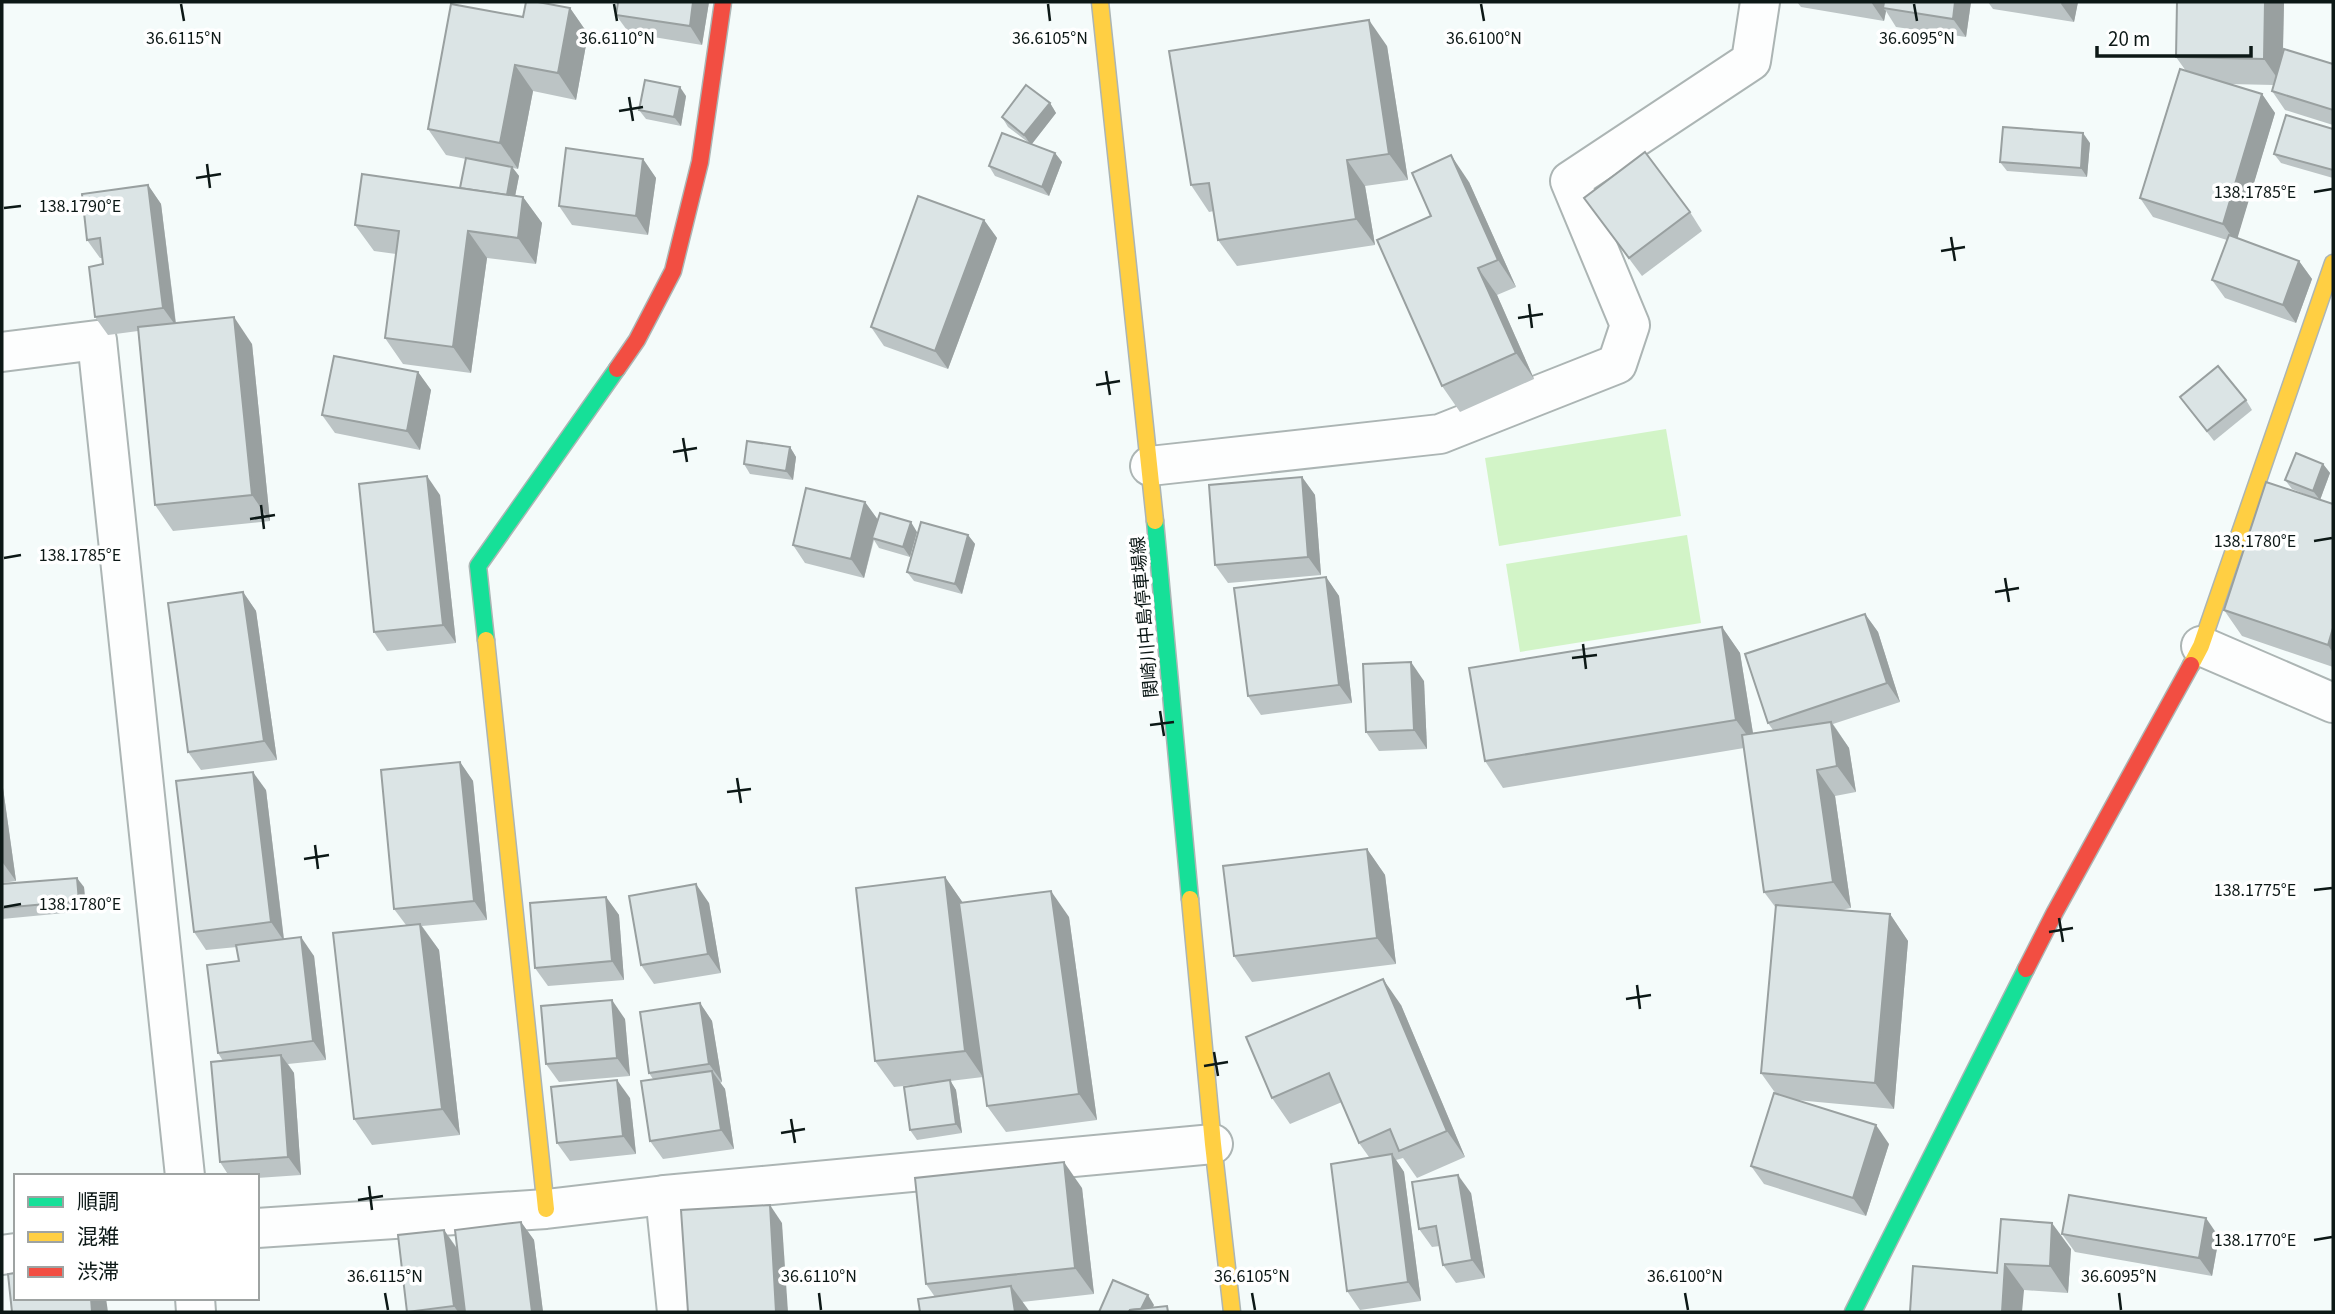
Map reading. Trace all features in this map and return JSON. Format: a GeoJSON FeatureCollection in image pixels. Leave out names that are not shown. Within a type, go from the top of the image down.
{"type":"FeatureCollection","features":[{"type":"Feature","properties":{"kind":"street"},"geometry":{"type":"LineString","coordinates":[[546,1209],[478,566],[637,340],[673,271],[700,162],[723,2]]}},
{"type":"Feature","properties":{"kind":"street","name":"関崎川中島停車場線"},"geometry":{"type":"LineString","coordinates":[[1101,2],[1150,466],[1231,1312]]}},
{"type":"Feature","properties":{"kind":"street"},"geometry":{"type":"LineString","coordinates":[[1150,466],[1440,433],[1617,364],[1630,324],[1570,181],[1751,61],[1760,2]]}},
{"type":"Feature","properties":{"kind":"street"},"geometry":{"type":"LineString","coordinates":[[1853,1312],[2055,912],[2201,646],[2333,262]]}},
{"type":"Feature","properties":{"kind":"street"},"geometry":{"type":"LineString","coordinates":[[2,352],[97,340],[184,1174]]}},
{"type":"Feature","properties":{"kind":"street"},"geometry":{"type":"LineString","coordinates":[[2201,646],[2333,703]]}},
{"type":"Feature","properties":{"kind":"street"},"geometry":{"type":"LineString","coordinates":[[259,1228],[546,1209],[666,1195],[1213,1144]]}},
{"type":"Feature","properties":{"kind":"street"},"geometry":{"type":"LineString","coordinates":[[666,1195],[677,1312]]}},
{"type":"Feature","properties":{"kind":"green space"},"geometry":{"type":"Polygon","coordinates":[[[1666,429],[1681,516],[1499,546],[1485,458],[1666,429]]]}},
{"type":"Feature","properties":{"kind":"green space"},"geometry":{"type":"Polygon","coordinates":[[[1687,535],[1701,623],[1520,652],[1506,564],[1687,535]]]}},
{"type":"Feature","properties":{"kind":"building"},"geometry":{"type":"Polygon","coordinates":[[[526,2],[570,8],[558,73],[515,65],[500,143],[428,129],[451,4],[523,17],[526,2]]]}},
{"type":"Feature","properties":{"kind":"building"},"geometry":{"type":"Polygon","coordinates":[[[618,2],[693,2],[690,26],[616,15],[618,2]]]}},
{"type":"Feature","properties":{"kind":"building"},"geometry":{"type":"Polygon","coordinates":[[[1884,2],[1955,2],[1953,19],[1883,8],[1884,2]]]}},
{"type":"Feature","properties":{"kind":"building"},"geometry":{"type":"Polygon","coordinates":[[[2177,2],[2265,2],[2264,59],[2176,57],[2177,2]]]}},
{"type":"Feature","properties":{"kind":"building"},"geometry":{"type":"Polygon","coordinates":[[[1369,20],[1389,154],[1347,160],[1356,219],[1218,240],[1209,183],[1191,185],[1169,51],[1369,20]]]}},
{"type":"Feature","properties":{"kind":"building"},"geometry":{"type":"Polygon","coordinates":[[[2284,49],[2333,64],[2333,110],[2272,91],[2284,49]]]}},
{"type":"Feature","properties":{"kind":"building"},"geometry":{"type":"Polygon","coordinates":[[[2180,69],[2262,94],[2223,224],[2140,198],[2180,69]]]}},
{"type":"Feature","properties":{"kind":"building"},"geometry":{"type":"Polygon","coordinates":[[[645,80],[680,87],[674,117],[639,110],[645,80]]]}},
{"type":"Feature","properties":{"kind":"building"},"geometry":{"type":"Polygon","coordinates":[[[1026,85],[1050,103],[1024,135],[1002,117],[1026,85]]]}},
{"type":"Feature","properties":{"kind":"building"},"geometry":{"type":"Polygon","coordinates":[[[2286,115],[2333,129],[2333,170],[2274,154],[2286,115]]]}},
{"type":"Feature","properties":{"kind":"building"},"geometry":{"type":"Polygon","coordinates":[[[2003,127],[2083,133],[2081,168],[2000,162],[2003,127]]]}},
{"type":"Feature","properties":{"kind":"building"},"geometry":{"type":"Polygon","coordinates":[[[1002,133],[1055,153],[1042,187],[989,166],[1002,133]]]}},
{"type":"Feature","properties":{"kind":"building"},"geometry":{"type":"Polygon","coordinates":[[[566,148],[643,159],[636,216],[559,206],[566,148]]]}},
{"type":"Feature","properties":{"kind":"building"},"geometry":{"type":"Polygon","coordinates":[[[1645,152],[1690,212],[1629,258],[1584,198],[1645,152]]]}},
{"type":"Feature","properties":{"kind":"building"},"geometry":{"type":"Polygon","coordinates":[[[1451,155],[1498,260],[1478,268],[1516,353],[1442,386],[1377,240],[1431,216],[1412,173],[1451,155]]]}},
{"type":"Feature","properties":{"kind":"building"},"geometry":{"type":"Polygon","coordinates":[[[466,158],[512,167],[507,195],[460,188],[466,158]]]}},
{"type":"Feature","properties":{"kind":"building"},"geometry":{"type":"Polygon","coordinates":[[[362,174],[523,197],[518,238],[468,231],[453,347],[385,338],[399,231],[355,225],[362,174]]]}},
{"type":"Feature","properties":{"kind":"building"},"geometry":{"type":"Polygon","coordinates":[[[148,185],[163,308],[95,317],[89,267],[103,264],[100,238],[87,240],[82,194],[148,185]]]}},
{"type":"Feature","properties":{"kind":"building"},"geometry":{"type":"Polygon","coordinates":[[[918,196],[984,220],[935,351],[871,327],[918,196]]]}},
{"type":"Feature","properties":{"kind":"building"},"geometry":{"type":"Polygon","coordinates":[[[2229,235],[2299,261],[2283,305],[2212,280],[2229,235]]]}},
{"type":"Feature","properties":{"kind":"building"},"geometry":{"type":"Polygon","coordinates":[[[234,317],[252,495],[155,505],[138,327],[234,317]]]}},
{"type":"Feature","properties":{"kind":"building"},"geometry":{"type":"Polygon","coordinates":[[[334,356],[418,372],[407,431],[322,415],[334,356]]]}},
{"type":"Feature","properties":{"kind":"building"},"geometry":{"type":"Polygon","coordinates":[[[2218,366],[2246,400],[2207,431],[2180,397],[2218,366]]]}},
{"type":"Feature","properties":{"kind":"building"},"geometry":{"type":"Polygon","coordinates":[[[747,441],[790,447],[786,471],[744,464],[747,441]]]}},
{"type":"Feature","properties":{"kind":"building"},"geometry":{"type":"Polygon","coordinates":[[[2296,453],[2323,464],[2313,491],[2285,480],[2296,453]]]}},
{"type":"Feature","properties":{"kind":"building"},"geometry":{"type":"Polygon","coordinates":[[[427,476],[443,625],[374,632],[359,484],[427,476]]]}},
{"type":"Feature","properties":{"kind":"building"},"geometry":{"type":"Polygon","coordinates":[[[1302,477],[1308,557],[1215,565],[1209,485],[1302,477]]]}},
{"type":"Feature","properties":{"kind":"building"},"geometry":{"type":"Polygon","coordinates":[[[2266,482],[2333,504],[2333,628],[2328,645],[2224,610],[2266,482]]]}},
{"type":"Feature","properties":{"kind":"building"},"geometry":{"type":"Polygon","coordinates":[[[806,488],[865,502],[851,559],[793,545],[806,488]]]}},
{"type":"Feature","properties":{"kind":"building"},"geometry":{"type":"Polygon","coordinates":[[[880,513],[911,522],[903,547],[872,538],[880,513]]]}},
{"type":"Feature","properties":{"kind":"building"},"geometry":{"type":"Polygon","coordinates":[[[921,522],[968,535],[955,584],[907,572],[921,522]]]}},
{"type":"Feature","properties":{"kind":"building"},"geometry":{"type":"Polygon","coordinates":[[[1326,577],[1339,685],[1248,696],[1234,588],[1326,577]]]}},
{"type":"Feature","properties":{"kind":"building"},"geometry":{"type":"Polygon","coordinates":[[[243,592],[264,741],[188,752],[168,603],[243,592]]]}},
{"type":"Feature","properties":{"kind":"building"},"geometry":{"type":"Polygon","coordinates":[[[1865,614],[1887,683],[1768,723],[1745,654],[1865,614]]]}},
{"type":"Feature","properties":{"kind":"building"},"geometry":{"type":"Polygon","coordinates":[[[1722,627],[1736,720],[1485,761],[1469,668],[1722,627]]]}},
{"type":"Feature","properties":{"kind":"building"},"geometry":{"type":"Polygon","coordinates":[[[1411,662],[1414,730],[1366,732],[1363,664],[1411,662]]]}},
{"type":"Feature","properties":{"kind":"building"},"geometry":{"type":"Polygon","coordinates":[[[1831,722],[1837,766],[1817,770],[1833,882],[1764,892],[1742,735],[1831,722]]]}},
{"type":"Feature","properties":{"kind":"building"},"geometry":{"type":"Polygon","coordinates":[[[460,762],[474,901],[394,909],[381,770],[460,762]]]}},
{"type":"Feature","properties":{"kind":"building"},"geometry":{"type":"Polygon","coordinates":[[[253,772],[271,922],[194,932],[176,781],[253,772]]]}},
{"type":"Feature","properties":{"kind":"building"},"geometry":{"type":"Polygon","coordinates":[[[1367,849],[1377,938],[1234,956],[1223,866],[1367,849]]]}},
{"type":"Feature","properties":{"kind":"building"},"geometry":{"type":"Polygon","coordinates":[[[945,877],[965,1051],[875,1061],[856,888],[945,877]]]}},
{"type":"Feature","properties":{"kind":"building"},"geometry":{"type":"Polygon","coordinates":[[[77,878],[79,901],[2,908],[2,884],[77,878]]]}},
{"type":"Feature","properties":{"kind":"building"},"geometry":{"type":"Polygon","coordinates":[[[696,884],[708,954],[641,965],[629,896],[696,884]]]}},
{"type":"Feature","properties":{"kind":"building"},"geometry":{"type":"Polygon","coordinates":[[[1051,891],[1079,1094],[987,1106],[959,903],[1051,891]]]}},
{"type":"Feature","properties":{"kind":"building"},"geometry":{"type":"Polygon","coordinates":[[[606,897],[612,961],[535,968],[530,903],[606,897]]]}},
{"type":"Feature","properties":{"kind":"building"},"geometry":{"type":"Polygon","coordinates":[[[1776,905],[1890,914],[1875,1083],[1761,1073],[1776,905]]]}},
{"type":"Feature","properties":{"kind":"building"},"geometry":{"type":"Polygon","coordinates":[[[420,924],[442,1109],[354,1119],[333,933],[420,924]]]}},
{"type":"Feature","properties":{"kind":"building"},"geometry":{"type":"Polygon","coordinates":[[[301,937],[313,1041],[218,1053],[207,965],[239,961],[236,945],[301,937]]]}},
{"type":"Feature","properties":{"kind":"building"},"geometry":{"type":"Polygon","coordinates":[[[1383,979],[1447,1131],[1399,1151],[1390,1129],[1359,1143],[1329,1073],[1272,1098],[1246,1037],[1383,979]]]}},
{"type":"Feature","properties":{"kind":"building"},"geometry":{"type":"Polygon","coordinates":[[[612,1000],[617,1058],[546,1064],[541,1006],[612,1000]]]}},
{"type":"Feature","properties":{"kind":"building"},"geometry":{"type":"Polygon","coordinates":[[[700,1003],[709,1064],[649,1073],[640,1012],[700,1003]]]}},
{"type":"Feature","properties":{"kind":"building"},"geometry":{"type":"Polygon","coordinates":[[[281,1055],[288,1157],[220,1162],[211,1062],[281,1055]]]}},
{"type":"Feature","properties":{"kind":"building"},"geometry":{"type":"Polygon","coordinates":[[[712,1071],[721,1130],[650,1141],[641,1081],[712,1071]]]}},
{"type":"Feature","properties":{"kind":"building"},"geometry":{"type":"Polygon","coordinates":[[[617,1080],[623,1136],[557,1143],[551,1087],[617,1080]]]}},
{"type":"Feature","properties":{"kind":"building"},"geometry":{"type":"Polygon","coordinates":[[[950,1080],[956,1124],[910,1130],[904,1087],[950,1080]]]}},
{"type":"Feature","properties":{"kind":"building"},"geometry":{"type":"Polygon","coordinates":[[[1774,1093],[1876,1125],[1853,1198],[1751,1166],[1774,1093]]]}},
{"type":"Feature","properties":{"kind":"building"},"geometry":{"type":"Polygon","coordinates":[[[1392,1154],[1408,1282],[1347,1291],[1331,1164],[1392,1154]]]}},
{"type":"Feature","properties":{"kind":"building"},"geometry":{"type":"Polygon","coordinates":[[[1064,1162],[1075,1268],[926,1284],[915,1178],[1064,1162]]]}},
{"type":"Feature","properties":{"kind":"building"},"geometry":{"type":"Polygon","coordinates":[[[1458,1175],[1472,1260],[1443,1265],[1436,1226],[1419,1229],[1412,1182],[1458,1175]]]}},
{"type":"Feature","properties":{"kind":"building"},"geometry":{"type":"Polygon","coordinates":[[[2069,1195],[2206,1218],[2199,1258],[2062,1234],[2069,1195]]]}},
{"type":"Feature","properties":{"kind":"building"},"geometry":{"type":"Polygon","coordinates":[[[770,1205],[776,1312],[688,1312],[681,1210],[770,1205]]]}},
{"type":"Feature","properties":{"kind":"building"},"geometry":{"type":"Polygon","coordinates":[[[2001,1219],[2052,1223],[2050,1266],[2005,1264],[2002,1312],[1910,1312],[1913,1266],[1997,1273],[2001,1219]]]}},
{"type":"Feature","properties":{"kind":"building"},"geometry":{"type":"Polygon","coordinates":[[[521,1222],[532,1312],[465,1312],[455,1230],[521,1222]]]}},
{"type":"Feature","properties":{"kind":"building"},"geometry":{"type":"Polygon","coordinates":[[[444,1230],[454,1306],[407,1312],[398,1235],[444,1230]]]}},
{"type":"Feature","properties":{"kind":"building"},"geometry":{"type":"Polygon","coordinates":[[[14,1273],[14,1300],[91,1300],[92,1312],[12,1312],[8,1274],[14,1273]]]}},
{"type":"Feature","properties":{"kind":"building"},"geometry":{"type":"Polygon","coordinates":[[[1113,1280],[1148,1295],[1141,1309],[1129,1312],[1099,1312],[1113,1280]]]}},
{"type":"Feature","properties":{"kind":"building"},"geometry":{"type":"Polygon","coordinates":[[[1011,1286],[1015,1312],[920,1312],[918,1299],[1011,1286]]]}},
{"type":"Feature","properties":{"kind":"building"},"geometry":{"type":"Polygon","coordinates":[[[1167,1306],[1168,1312],[1129,1312],[1130,1310],[1167,1306]]]}},
{"type":"Feature","properties":{"kind":"traffic: fast"},"geometry":{"type":"LineString","coordinates":[[486,640],[478,566],[617,369]]}},
{"type":"Feature","properties":{"kind":"traffic: fast"},"geometry":{"type":"LineString","coordinates":[[1155,521],[1190,899]]}},
{"type":"Feature","properties":{"kind":"traffic: fast"},"geometry":{"type":"LineString","coordinates":[[1853,1312],[2026,969]]}},
{"type":"Feature","properties":{"kind":"traffic: slow"},"geometry":{"type":"LineString","coordinates":[[1100,2],[1155,521]]}},
{"type":"Feature","properties":{"kind":"traffic: slow"},"geometry":{"type":"LineString","coordinates":[[2191,665],[2201,646],[2333,263]]}},
{"type":"Feature","properties":{"kind":"traffic: slow"},"geometry":{"type":"LineString","coordinates":[[486,640],[546,1209]]}},
{"type":"Feature","properties":{"kind":"traffic: slow"},"geometry":{"type":"LineString","coordinates":[[1190,899],[1232,1312]]}},
{"type":"Feature","properties":{"kind":"traffic: jam"},"geometry":{"type":"LineString","coordinates":[[617,369],[637,340],[673,271],[700,162],[723,2]]}},
{"type":"Feature","properties":{"kind":"traffic: jam"},"geometry":{"type":"LineString","coordinates":[[2026,969],[2191,665]]}}]}
